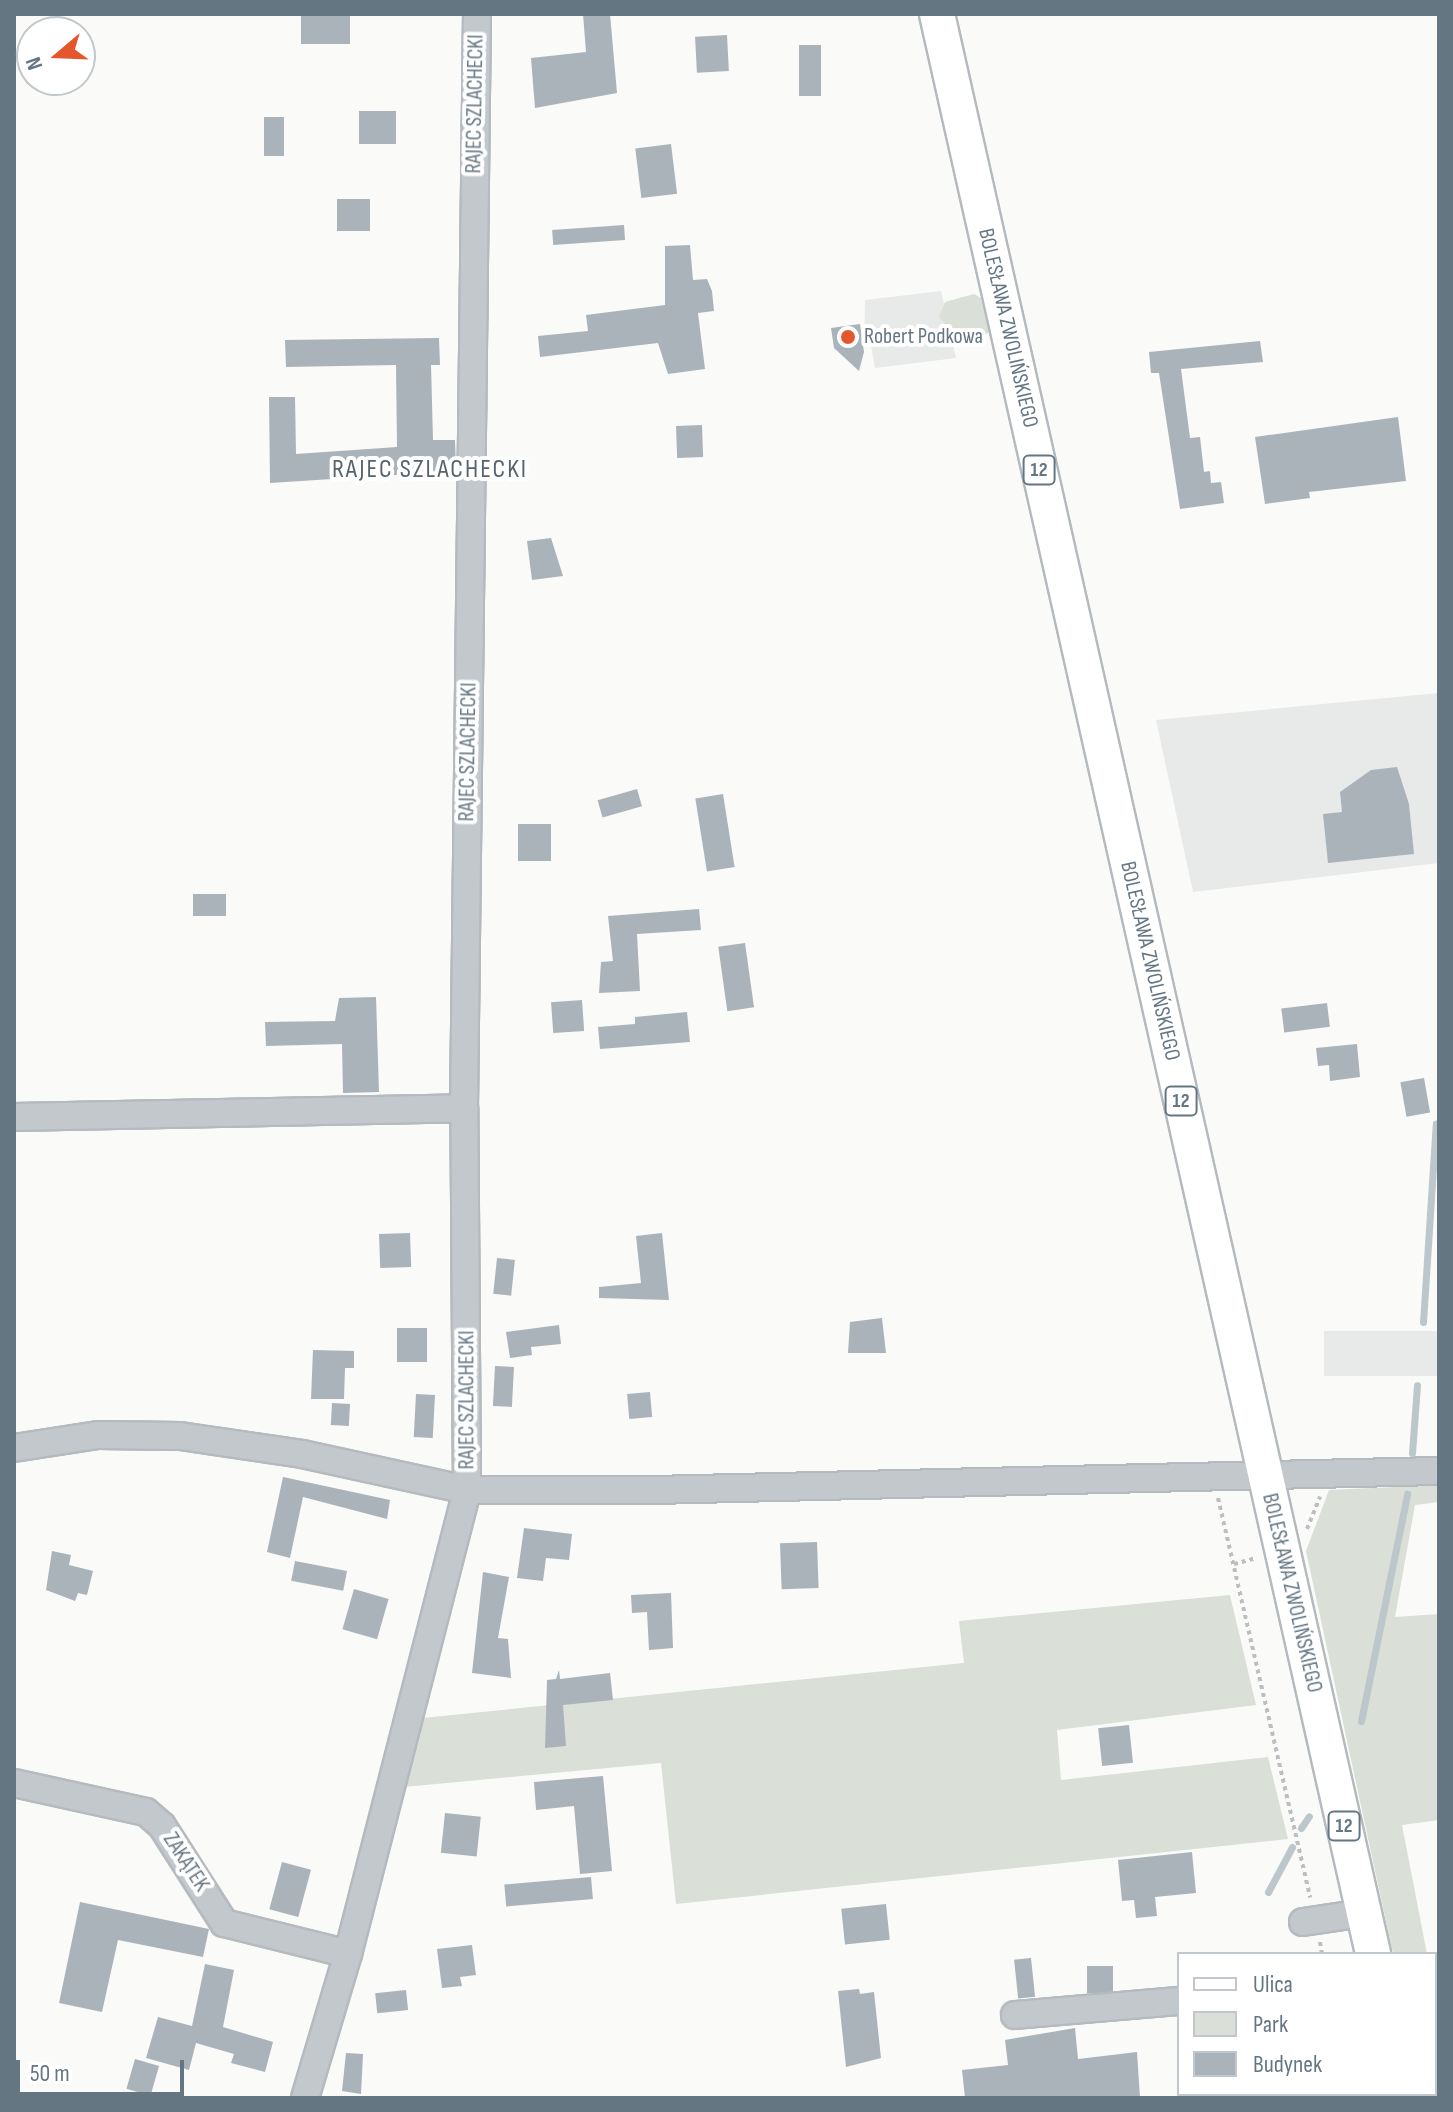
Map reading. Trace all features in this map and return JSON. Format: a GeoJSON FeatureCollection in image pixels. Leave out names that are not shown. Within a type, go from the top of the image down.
{"type":"FeatureCollection","features":[{"type":"Feature","properties":{"kind":"main road","name":"BOLESŁAWA ZWOLIŃSKIEGO"},"geometry":{"type":"LineString","coordinates":[[937,14],[1373,1952]]}},
{"type":"Feature","properties":{"kind":"street","name":"RAJEC SZLACHECKI"},"geometry":{"type":"LineString","coordinates":[[305,2098],[348,1954],[467,1490],[464,1108],[477,14]]}},
{"type":"Feature","properties":{"kind":"street"},"geometry":{"type":"LineString","coordinates":[[14,1117],[464,1108]]}},
{"type":"Feature","properties":{"kind":"street"},"geometry":{"type":"LineString","coordinates":[[14,1448],[98,1435],[180,1436],[302,1454],[467,1490],[1439,1471]]}},
{"type":"Feature","properties":{"kind":"street","name":"ZAKĄTEK"},"geometry":{"type":"LineString","coordinates":[[14,1783],[126,1803],[146,1812],[162,1826],[224,1923],[348,1954]]}},
{"type":"Feature","properties":{"kind":"street"},"geometry":{"type":"LineString","coordinates":[[1309,1922],[1364,1913]]}},
{"type":"Feature","properties":{"kind":"street"},"geometry":{"type":"LineString","coordinates":[[1015,2015],[1177,2001]]}},
{"type":"Feature","properties":{"kind":"path"},"geometry":{"type":"LineString","coordinates":[[1213,1476],[1309,1922],[1321,1952]]}},
{"type":"Feature","properties":{"kind":"shaded area"},"geometry":{"type":"Polygon","coordinates":[[[941,291],[956,358],[875,368],[871,346],[864,347],[865,300],[941,291]]]}},
{"type":"Feature","properties":{"kind":"shaded area"},"geometry":{"type":"Polygon","coordinates":[[[1439,693],[1439,863],[1193,892],[1156,720],[1439,693]]]}},
{"type":"Feature","properties":{"kind":"shaded area"},"geometry":{"type":"Polygon","coordinates":[[[1324,1331],[1439,1331],[1439,1376],[1324,1376],[1324,1331]]]}},
{"type":"Feature","properties":{"kind":"green space"},"geometry":{"type":"Polygon","coordinates":[[[974,294],[981,298],[989,332],[978,340],[952,332],[939,317],[945,302],[974,294]]]}},
{"type":"Feature","properties":{"kind":"green space"},"geometry":{"type":"Polygon","coordinates":[[[1439,1485],[1439,1502],[1415,1505],[1395,1617],[1439,1614],[1439,1820],[1402,1825],[1427,1952],[1393,1952],[1306,1551],[1329,1490],[1439,1485]]]}},
{"type":"Feature","properties":{"kind":"green space"},"geometry":{"type":"Polygon","coordinates":[[[1230,1595],[1256,1705],[1057,1730],[1061,1780],[1268,1757],[1288,1839],[676,1904],[661,1763],[404,1787],[423,1718],[964,1663],[959,1621],[1230,1595]]]}},
{"type":"Feature","properties":{"kind":"building"},"geometry":{"type":"Polygon","coordinates":[[[301,14],[350,14],[350,44],[301,44],[301,14]]]}},
{"type":"Feature","properties":{"kind":"building"},"geometry":{"type":"Polygon","coordinates":[[[583,14],[610,14],[617,93],[535,108],[531,58],[586,52],[583,14]]]}},
{"type":"Feature","properties":{"kind":"building"},"geometry":{"type":"Polygon","coordinates":[[[727,35],[729,71],[697,73],[695,37],[727,35]]]}},
{"type":"Feature","properties":{"kind":"building"},"geometry":{"type":"Polygon","coordinates":[[[799,45],[821,45],[821,96],[799,96],[799,45]]]}},
{"type":"Feature","properties":{"kind":"building"},"geometry":{"type":"Polygon","coordinates":[[[359,111],[396,111],[396,144],[359,144],[359,111]]]}},
{"type":"Feature","properties":{"kind":"building"},"geometry":{"type":"Polygon","coordinates":[[[264,117],[284,117],[284,156],[264,156],[264,117]]]}},
{"type":"Feature","properties":{"kind":"building"},"geometry":{"type":"Polygon","coordinates":[[[671,144],[677,194],[641,198],[635,148],[671,144]]]}},
{"type":"Feature","properties":{"kind":"building"},"geometry":{"type":"Polygon","coordinates":[[[337,199],[370,199],[370,231],[337,231],[337,199]]]}},
{"type":"Feature","properties":{"kind":"building"},"geometry":{"type":"Polygon","coordinates":[[[624,225],[625,240],[553,245],[552,230],[624,225]]]}},
{"type":"Feature","properties":{"kind":"building"},"geometry":{"type":"Polygon","coordinates":[[[690,245],[693,280],[707,279],[712,291],[714,311],[698,313],[705,369],[668,374],[658,343],[540,357],[538,336],[588,331],[586,315],[665,305],[665,246],[690,245]]]}},
{"type":"Feature","properties":{"kind":"building","name":"Robert Podkowa"},"geometry":{"type":"Polygon","coordinates":[[[860,324],[864,352],[859,371],[834,348],[831,328],[860,324]]]}},
{"type":"Feature","properties":{"kind":"building"},"geometry":{"type":"Polygon","coordinates":[[[439,338],[440,365],[431,365],[433,440],[455,440],[456,471],[270,483],[269,397],[295,397],[296,454],[397,447],[396,365],[286,367],[285,340],[439,338]]]}},
{"type":"Feature","properties":{"kind":"building"},"geometry":{"type":"Polygon","coordinates":[[[1260,341],[1263,362],[1181,369],[1190,438],[1200,437],[1204,472],[1210,471],[1211,483],[1221,482],[1224,503],[1180,509],[1159,373],[1151,373],[1149,352],[1260,341]]]}},
{"type":"Feature","properties":{"kind":"building"},"geometry":{"type":"Polygon","coordinates":[[[1398,417],[1406,481],[1309,492],[1310,498],[1265,504],[1255,437],[1398,417]]]}},
{"type":"Feature","properties":{"kind":"building"},"geometry":{"type":"Polygon","coordinates":[[[702,425],[703,457],[677,458],[676,426],[702,425]]]}},
{"type":"Feature","properties":{"kind":"building"},"geometry":{"type":"Polygon","coordinates":[[[551,538],[563,576],[532,580],[527,541],[551,538]]]}},
{"type":"Feature","properties":{"kind":"building"},"geometry":{"type":"Polygon","coordinates":[[[1397,767],[1409,804],[1414,854],[1328,863],[1323,814],[1342,812],[1340,792],[1371,770],[1397,767]]]}},
{"type":"Feature","properties":{"kind":"building"},"geometry":{"type":"Polygon","coordinates":[[[637,789],[642,806],[603,818],[598,800],[637,789]]]}},
{"type":"Feature","properties":{"kind":"building"},"geometry":{"type":"Polygon","coordinates":[[[723,794],[735,867],[707,871],[695,798],[723,794]]]}},
{"type":"Feature","properties":{"kind":"building"},"geometry":{"type":"Polygon","coordinates":[[[518,824],[551,824],[551,861],[518,861],[518,824]]]}},
{"type":"Feature","properties":{"kind":"building"},"geometry":{"type":"Polygon","coordinates":[[[193,894],[226,894],[226,916],[193,916],[193,894]]]}},
{"type":"Feature","properties":{"kind":"building"},"geometry":{"type":"Polygon","coordinates":[[[699,909],[701,930],[637,934],[640,991],[599,993],[601,962],[613,961],[608,916],[699,909]]]}},
{"type":"Feature","properties":{"kind":"building"},"geometry":{"type":"Polygon","coordinates":[[[745,943],[754,1007],[727,1011],[718,947],[745,943]]]}},
{"type":"Feature","properties":{"kind":"building"},"geometry":{"type":"Polygon","coordinates":[[[376,997],[379,1092],[343,1093],[342,1044],[266,1046],[265,1022],[335,1021],[339,998],[376,997]]]}},
{"type":"Feature","properties":{"kind":"building"},"geometry":{"type":"Polygon","coordinates":[[[582,1000],[584,1031],[553,1033],[551,1002],[582,1000]]]}},
{"type":"Feature","properties":{"kind":"building"},"geometry":{"type":"Polygon","coordinates":[[[1327,1003],[1330,1027],[1284,1032],[1281,1009],[1327,1003]]]}},
{"type":"Feature","properties":{"kind":"building"},"geometry":{"type":"Polygon","coordinates":[[[687,1012],[690,1042],[600,1049],[598,1027],[635,1024],[635,1017],[687,1012]]]}},
{"type":"Feature","properties":{"kind":"building"},"geometry":{"type":"Polygon","coordinates":[[[1357,1044],[1360,1077],[1330,1081],[1329,1065],[1318,1066],[1316,1048],[1357,1044]]]}},
{"type":"Feature","properties":{"kind":"building"},"geometry":{"type":"Polygon","coordinates":[[[1424,1078],[1430,1112],[1406,1117],[1400,1082],[1424,1078]]]}},
{"type":"Feature","properties":{"kind":"building"},"geometry":{"type":"Polygon","coordinates":[[[410,1233],[411,1267],[380,1268],[379,1234],[410,1233]]]}},
{"type":"Feature","properties":{"kind":"building"},"geometry":{"type":"Polygon","coordinates":[[[662,1233],[669,1300],[599,1298],[599,1287],[641,1283],[636,1236],[662,1233]]]}},
{"type":"Feature","properties":{"kind":"building"},"geometry":{"type":"Polygon","coordinates":[[[497,1258],[515,1260],[511,1296],[493,1294],[497,1258]]]}},
{"type":"Feature","properties":{"kind":"building"},"geometry":{"type":"Polygon","coordinates":[[[882,1318],[886,1353],[848,1353],[850,1322],[882,1318]]]}},
{"type":"Feature","properties":{"kind":"building"},"geometry":{"type":"Polygon","coordinates":[[[559,1325],[561,1344],[531,1347],[532,1355],[510,1358],[506,1332],[559,1325]]]}},
{"type":"Feature","properties":{"kind":"building"},"geometry":{"type":"Polygon","coordinates":[[[397,1328],[427,1328],[427,1362],[397,1362],[397,1328]]]}},
{"type":"Feature","properties":{"kind":"building"},"geometry":{"type":"Polygon","coordinates":[[[313,1350],[354,1351],[354,1368],[345,1368],[344,1399],[311,1399],[313,1350]]]}},
{"type":"Feature","properties":{"kind":"building"},"geometry":{"type":"Polygon","coordinates":[[[495,1366],[514,1367],[512,1407],[493,1406],[495,1366]]]}},
{"type":"Feature","properties":{"kind":"building"},"geometry":{"type":"Polygon","coordinates":[[[650,1392],[652,1417],[629,1419],[627,1394],[650,1392]]]}},
{"type":"Feature","properties":{"kind":"building"},"geometry":{"type":"Polygon","coordinates":[[[416,1394],[435,1395],[433,1438],[414,1437],[416,1394]]]}},
{"type":"Feature","properties":{"kind":"building"},"geometry":{"type":"Polygon","coordinates":[[[332,1403],[350,1404],[349,1426],[331,1425],[332,1403]]]}},
{"type":"Feature","properties":{"kind":"building"},"geometry":{"type":"Polygon","coordinates":[[[283,1477],[390,1500],[387,1519],[303,1497],[290,1558],[267,1552],[283,1477]]]}},
{"type":"Feature","properties":{"kind":"building"},"geometry":{"type":"Polygon","coordinates":[[[524,1528],[572,1534],[569,1560],[546,1558],[543,1581],[517,1578],[524,1528]]]}},
{"type":"Feature","properties":{"kind":"building"},"geometry":{"type":"Polygon","coordinates":[[[817,1542],[819,1588],[782,1589],[780,1543],[817,1542]]]}},
{"type":"Feature","properties":{"kind":"building"},"geometry":{"type":"Polygon","coordinates":[[[52,1551],[71,1555],[69,1565],[93,1571],[87,1595],[78,1593],[75,1601],[46,1590],[52,1551]]]}},
{"type":"Feature","properties":{"kind":"building"},"geometry":{"type":"Polygon","coordinates":[[[295,1561],[347,1571],[343,1591],[291,1581],[295,1561]]]}},
{"type":"Feature","properties":{"kind":"building"},"geometry":{"type":"Polygon","coordinates":[[[483,1572],[509,1577],[498,1638],[508,1639],[511,1678],[472,1673],[483,1572]]]}},
{"type":"Feature","properties":{"kind":"building"},"geometry":{"type":"Polygon","coordinates":[[[354,1589],[389,1599],[377,1639],[342,1629],[354,1589]]]}},
{"type":"Feature","properties":{"kind":"building"},"geometry":{"type":"Polygon","coordinates":[[[671,1593],[673,1648],[649,1650],[647,1612],[632,1613],[631,1595],[671,1593]]]}},
{"type":"Feature","properties":{"kind":"building"},"geometry":{"type":"Polygon","coordinates":[[[559,1670],[560,1679],[610,1673],[613,1700],[563,1705],[566,1746],[545,1748],[547,1680],[556,1679],[559,1670]]]}},
{"type":"Feature","properties":{"kind":"building"},"geometry":{"type":"Polygon","coordinates":[[[1129,1725],[1133,1763],[1102,1766],[1098,1728],[1129,1725]]]}},
{"type":"Feature","properties":{"kind":"building"},"geometry":{"type":"Polygon","coordinates":[[[603,1776],[612,1871],[580,1874],[574,1806],[536,1810],[534,1782],[603,1776]]]}},
{"type":"Feature","properties":{"kind":"building"},"geometry":{"type":"Polygon","coordinates":[[[445,1813],[481,1817],[477,1857],[441,1853],[445,1813]]]}},
{"type":"Feature","properties":{"kind":"building"},"geometry":{"type":"Polygon","coordinates":[[[1192,1852],[1196,1893],[1155,1897],[1157,1916],[1136,1918],[1134,1900],[1122,1901],[1118,1860],[1192,1852]]]}},
{"type":"Feature","properties":{"kind":"building"},"geometry":{"type":"Polygon","coordinates":[[[282,1862],[311,1870],[298,1917],[269,1909],[282,1862]]]}},
{"type":"Feature","properties":{"kind":"building"},"geometry":{"type":"Polygon","coordinates":[[[591,1877],[593,1899],[506,1906],[504,1885],[591,1877]]]}},
{"type":"Feature","properties":{"kind":"building"},"geometry":{"type":"Polygon","coordinates":[[[80,1902],[209,1929],[203,1957],[118,1940],[102,2012],[59,2003],[80,1902]]]}},
{"type":"Feature","properties":{"kind":"building"},"geometry":{"type":"Polygon","coordinates":[[[886,1904],[890,1940],[845,1945],[841,1909],[886,1904]]]}},
{"type":"Feature","properties":{"kind":"building"},"geometry":{"type":"Polygon","coordinates":[[[472,1945],[476,1975],[460,1977],[462,1986],[442,1988],[437,1949],[472,1945]]]}},
{"type":"Feature","properties":{"kind":"building"},"geometry":{"type":"Polygon","coordinates":[[[1031,1958],[1035,1997],[1018,1999],[1014,1960],[1031,1958]]]}},
{"type":"Feature","properties":{"kind":"building"},"geometry":{"type":"Polygon","coordinates":[[[205,1964],[234,1970],[223,2027],[273,2042],[265,2072],[231,2063],[234,2054],[196,2043],[189,2070],[146,2058],[158,2017],[192,2026],[205,1964]]]}},
{"type":"Feature","properties":{"kind":"building"},"geometry":{"type":"Polygon","coordinates":[[[1087,1966],[1113,1966],[1113,1993],[1087,1993],[1087,1966]]]}},
{"type":"Feature","properties":{"kind":"building"},"geometry":{"type":"Polygon","coordinates":[[[859,1989],[860,1994],[874,1992],[881,2058],[846,2067],[838,1991],[859,1989]]]}},
{"type":"Feature","properties":{"kind":"building"},"geometry":{"type":"Polygon","coordinates":[[[406,1990],[408,2010],[377,2013],[375,1993],[406,1990]]]}},
{"type":"Feature","properties":{"kind":"building"},"geometry":{"type":"Polygon","coordinates":[[[1075,2028],[1078,2059],[1137,2052],[1140,2098],[965,2098],[962,2070],[1008,2065],[1005,2040],[1075,2028]]]}},
{"type":"Feature","properties":{"kind":"building"},"geometry":{"type":"Polygon","coordinates":[[[346,2053],[363,2054],[361,2094],[342,2091],[346,2053]]]}},
{"type":"Feature","properties":{"kind":"building"},"geometry":{"type":"Polygon","coordinates":[[[135,2059],[159,2066],[150,2096],[126,2089],[135,2059]]]}},
{"type":"Feature","properties":{"kind":"waterway"},"geometry":{"type":"LineString","coordinates":[[1423,1322],[1436,1123]]}},
{"type":"Feature","properties":{"kind":"waterway"},"geometry":{"type":"LineString","coordinates":[[1412,1453],[1417,1385]]}},
{"type":"Feature","properties":{"kind":"waterway"},"geometry":{"type":"LineString","coordinates":[[1361,1721],[1407,1494]]}},
{"type":"Feature","properties":{"kind":"waterway"},"geometry":{"type":"LineString","coordinates":[[1301,1828],[1309,1816]]}},
{"type":"Feature","properties":{"kind":"waterway"},"geometry":{"type":"LineString","coordinates":[[1268,1892],[1292,1847]]}},
{"type":"Feature","properties":{"kind":"place","name":"Robert Podkowa"},"geometry":{"type":"Point","coordinates":[848,337]}},
{"type":"Feature","properties":{"kind":"district","name":"RAJEC SZLACHECKI"},"geometry":{"type":"Point","coordinates":[430,470]}}]}
